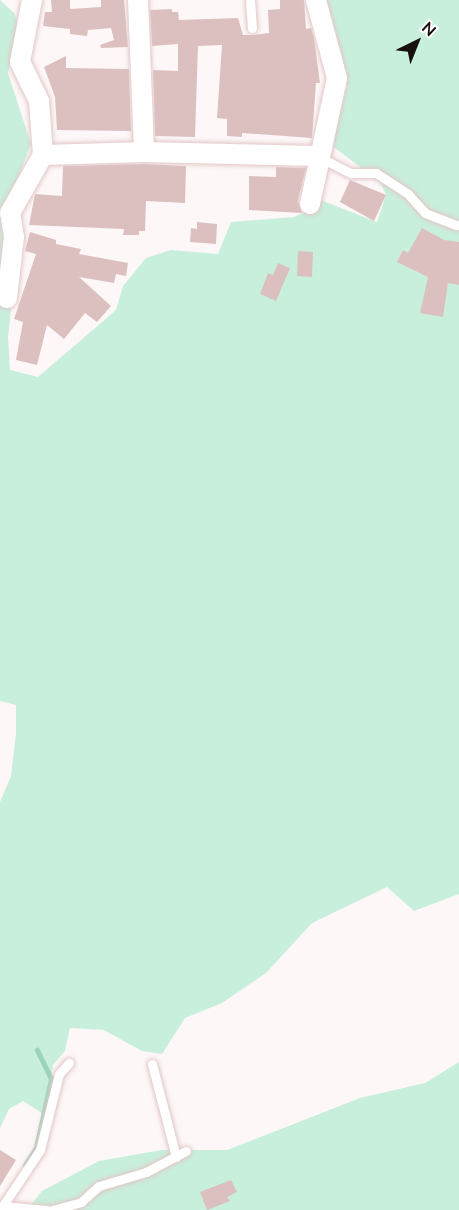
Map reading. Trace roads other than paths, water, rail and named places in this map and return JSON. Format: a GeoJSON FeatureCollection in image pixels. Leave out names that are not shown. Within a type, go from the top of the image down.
{"type":"FeatureCollection","features":[{"type":"Feature","properties":{"kind":"street"},"geometry":{"type":"LineString","coordinates":[[7,298],[14,237],[10,213],[43,155],[39,101],[20,62],[32,0]]}},
{"type":"Feature","properties":{"kind":"street"},"geometry":{"type":"LineString","coordinates":[[138,0],[144,152]]}},
{"type":"Feature","properties":{"kind":"street"},"geometry":{"type":"LineString","coordinates":[[310,204],[318,156],[338,78],[316,0]]}},
{"type":"Feature","properties":{"kind":"street"},"geometry":{"type":"LineString","coordinates":[[43,155],[144,152],[318,156]]}},
{"type":"Feature","properties":{"kind":"lane"},"geometry":{"type":"LineString","coordinates":[[250,0],[252,28]]}},
{"type":"Feature","properties":{"kind":"lane"},"geometry":{"type":"LineString","coordinates":[[318,156],[351,173],[376,173],[408,194],[424,213],[457,225]]}},
{"type":"Feature","properties":{"kind":"lane"},"geometry":{"type":"LineString","coordinates":[[1,1208],[40,1150],[59,1074],[69,1063]]}},
{"type":"Feature","properties":{"kind":"lane"},"geometry":{"type":"LineString","coordinates":[[152,1064],[177,1157]]}},
{"type":"Feature","properties":{"kind":"lane"},"geometry":{"type":"LineString","coordinates":[[52,1210],[81,1202],[99,1186],[146,1173],[186,1151]]}},
{"type":"Feature","properties":{"kind":"lane"},"geometry":{"type":"LineString","coordinates":[[1,1208],[47,1210]]}},
{"type":"Feature","properties":{"kind":"waterway"},"geometry":{"type":"LineString","coordinates":[[25,1165],[36,1148],[51,1079],[37,1050]]}}]}
